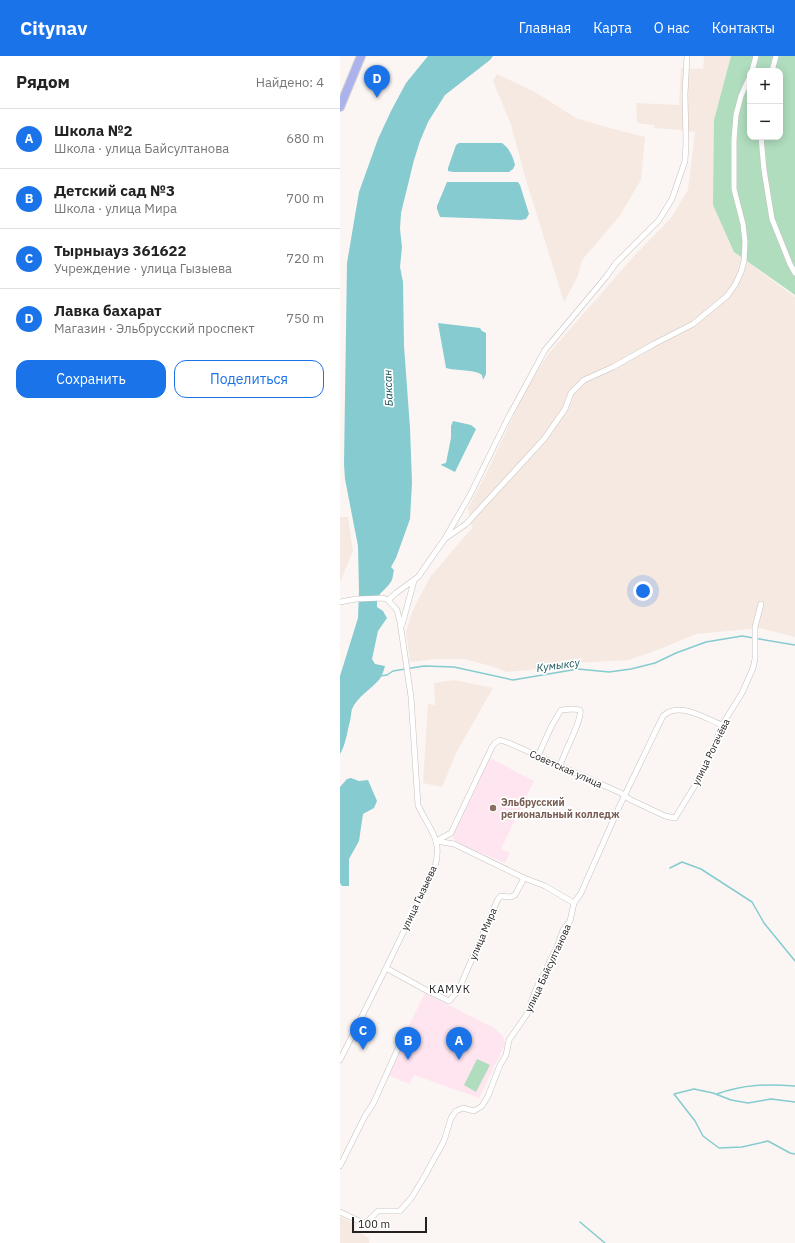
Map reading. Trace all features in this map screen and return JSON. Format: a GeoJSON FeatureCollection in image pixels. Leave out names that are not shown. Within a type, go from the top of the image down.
{"type":"FeatureCollection","features":[{"type":"Feature","properties":{"kind":"main road"},"geometry":{"type":"LineString","coordinates":[[341,102],[361,56]]}},
{"type":"Feature","properties":{"kind":"street"},"geometry":{"type":"LineString","coordinates":[[340,602],[356,599],[386,599],[414,580],[425,569],[470,495],[507,420],[545,350],[616,263],[659,220],[672,199],[685,161],[685,94],[687,56]]}},
{"type":"Feature","properties":{"kind":"street"},"geometry":{"type":"LineString","coordinates":[[753,68],[756,56]]}},
{"type":"Feature","properties":{"kind":"street"},"geometry":{"type":"LineString","coordinates":[[773,68],[776,56]]}},
{"type":"Feature","properties":{"kind":"street"},"geometry":{"type":"LineString","coordinates":[[444,540],[466,524],[544,439],[565,409],[571,393],[584,380],[613,367],[693,324],[727,296],[735,285],[742,272],[745,242],[743,224],[734,189],[734,140],[738,109],[741,96],[747,83]]}},
{"type":"Feature","properties":{"kind":"street"},"geometry":{"type":"LineString","coordinates":[[761,140],[764,170],[772,219],[795,273]]}},
{"type":"Feature","properties":{"kind":"street"},"geometry":{"type":"LineString","coordinates":[[401,628],[414,580]]}},
{"type":"Feature","properties":{"kind":"street"},"geometry":{"type":"LineString","coordinates":[[386,599],[396,610],[401,628],[412,709],[418,805],[435,836],[436,841],[454,844],[524,878],[545,886],[574,903]]}},
{"type":"Feature","properties":{"kind":"street","name":"улица Рогачёва"},"geometry":{"type":"LineString","coordinates":[[676,815],[694,787],[708,761],[722,725],[742,693],[751,674],[755,659],[755,627],[761,604]]}},
{"type":"Feature","properties":{"kind":"street","name":"улица Байсултанова"},"geometry":{"type":"LineString","coordinates":[[340,1212],[366,1223],[378,1211],[400,1211],[412,1197],[444,1141],[451,1118],[456,1111],[463,1108],[474,1111],[482,1106],[506,1055],[509,1040],[527,1014],[536,989],[557,947],[563,930],[570,921],[574,903],[581,893],[658,724],[666,713],[678,709],[722,725]]}},
{"type":"Feature","properties":{"kind":"street"},"geometry":{"type":"LineString","coordinates":[[538,756],[552,725],[561,710],[580,710],[575,731],[562,758],[560,766]]}},
{"type":"Feature","properties":{"kind":"street","name":"Советская улица"},"geometry":{"type":"LineString","coordinates":[[436,841],[451,833],[492,748],[498,741],[509,743],[625,795],[629,799],[665,816],[673,818],[676,815]]}},
{"type":"Feature","properties":{"kind":"street","name":"улица Гызыева"},"geometry":{"type":"LineString","coordinates":[[340,1060],[434,867],[437,854],[436,841]]}},
{"type":"Feature","properties":{"kind":"street","name":"улица Мира"},"geometry":{"type":"LineString","coordinates":[[386,968],[449,1001],[458,991],[498,899],[501,896],[511,897],[515,895],[524,878]]}},
{"type":"Feature","properties":{"kind":"street"},"geometry":{"type":"LineString","coordinates":[[340,1166],[376,1097],[400,1044]]}},
{"type":"Feature","properties":{"kind":"shaded area"},"geometry":{"type":"Polygon","coordinates":[[[704,56],[731,56],[714,120],[734,252],[795,297],[795,637],[760,628],[696,634],[629,660],[561,664],[530,670],[507,672],[464,659],[435,659],[410,662],[406,632],[412,612],[430,577],[472,528],[468,508],[485,476],[527,387],[549,353],[634,256],[671,218],[688,190],[695,132],[654,128],[654,125],[637,123],[636,103],[679,105],[681,68],[703,69],[704,56]]]}},
{"type":"Feature","properties":{"kind":"shaded area"},"geometry":{"type":"Polygon","coordinates":[[[497,74],[535,92],[576,118],[645,137],[641,180],[619,217],[582,260],[578,276],[564,302],[526,180],[511,125],[493,81],[497,74]]]}},
{"type":"Feature","properties":{"kind":"shaded area"},"geometry":{"type":"Polygon","coordinates":[[[340,517],[348,517],[353,551],[340,582],[340,517]]]}},
{"type":"Feature","properties":{"kind":"shaded area"},"geometry":{"type":"Polygon","coordinates":[[[454,680],[493,688],[457,751],[442,787],[423,783],[428,704],[435,705],[434,683],[454,680]]]}},
{"type":"Feature","properties":{"kind":"shaded area","name":"Эльбрусский региональный колледж"},"geometry":{"type":"Polygon","coordinates":[[[490,758],[534,781],[501,849],[510,853],[505,863],[457,843],[453,838],[453,835],[490,758]]]}},
{"type":"Feature","properties":{"kind":"shaded area"},"geometry":{"type":"Polygon","coordinates":[[[425,993],[494,1028],[503,1036],[505,1044],[479,1098],[414,1075],[409,1084],[388,1075],[402,1045],[406,1031],[425,993]]]}},
{"type":"Feature","properties":{"kind":"shaded area"},"geometry":{"type":"Polygon","coordinates":[[[340,1216],[356,1225],[354,1229],[369,1238],[369,1243],[340,1243],[340,1216]]]}},
{"type":"Feature","properties":{"kind":"green space"},"geometry":{"type":"Polygon","coordinates":[[[731,56],[795,56],[795,295],[734,252],[713,205],[714,120],[731,56]]]}},
{"type":"Feature","properties":{"kind":"green space"},"geometry":{"type":"Polygon","coordinates":[[[477,1059],[490,1065],[476,1092],[464,1085],[477,1059]]]}},
{"type":"Feature","properties":{"kind":"water","name":"Баксан"},"geometry":{"type":"Polygon","coordinates":[[[428,56],[493,56],[490,60],[445,95],[428,122],[414,160],[401,213],[400,229],[402,247],[400,267],[403,282],[404,346],[410,428],[412,483],[410,519],[396,558],[391,567],[394,570],[392,580],[381,593],[377,602],[377,607],[383,611],[387,618],[378,631],[372,659],[375,664],[385,666],[385,668],[379,680],[354,705],[345,742],[340,754],[340,676],[358,618],[359,591],[358,546],[345,479],[344,464],[347,263],[359,192],[378,139],[406,83],[428,56]]]}},
{"type":"Feature","properties":{"kind":"water"},"geometry":{"type":"Polygon","coordinates":[[[459,143],[502,143],[510,152],[515,165],[509,172],[448,171],[456,145],[459,143]]]}},
{"type":"Feature","properties":{"kind":"water"},"geometry":{"type":"Polygon","coordinates":[[[447,182],[518,182],[529,214],[526,219],[521,220],[440,217],[437,206],[447,182]]]}},
{"type":"Feature","properties":{"kind":"water"},"geometry":{"type":"Polygon","coordinates":[[[438,323],[480,328],[486,333],[486,374],[483,380],[482,375],[479,373],[446,368],[438,323]]]}},
{"type":"Feature","properties":{"kind":"water"},"geometry":{"type":"Polygon","coordinates":[[[453,421],[471,425],[476,429],[455,472],[441,465],[446,463],[453,421]]]}},
{"type":"Feature","properties":{"kind":"water"},"geometry":{"type":"Polygon","coordinates":[[[351,778],[359,781],[368,780],[377,801],[374,808],[363,814],[359,841],[349,859],[349,886],[342,886],[340,883],[340,787],[347,779],[351,778]]]}},
{"type":"Feature","properties":{"kind":"waterway","name":"Кумыксу"},"geometry":{"type":"LineString","coordinates":[[380,676],[387,675],[393,671],[424,666],[454,667],[513,680],[578,669],[609,672],[631,669],[655,663],[676,653],[706,642],[742,636],[795,645]]}},
{"type":"Feature","properties":{"kind":"waterway"},"geometry":{"type":"LineString","coordinates":[[670,868],[682,862],[701,869],[752,902],[764,923],[795,961]]}},
{"type":"Feature","properties":{"kind":"waterway"},"geometry":{"type":"LineString","coordinates":[[717,1094],[746,1087],[775,1085],[795,1086]]}},
{"type":"Feature","properties":{"kind":"waterway"},"geometry":{"type":"LineString","coordinates":[[795,1102],[771,1099],[748,1103],[731,1100],[713,1093],[694,1089],[674,1094],[695,1121],[703,1136],[719,1148],[742,1147],[768,1141],[790,1153],[795,1154]]}},
{"type":"Feature","properties":{"kind":"waterway"},"geometry":{"type":"LineString","coordinates":[[580,1222],[605,1243]]}},
{"type":"Feature","properties":{"kind":"place","name":"Лавка бахарат"},"geometry":{"type":"Point","coordinates":[377,98]}},
{"type":"Feature","properties":{"kind":"place","name":"Эльбрусский региональный колледж"},"geometry":{"type":"Point","coordinates":[493,808]}},
{"type":"Feature","properties":{"kind":"place","name":"Тырныауз 361622"},"geometry":{"type":"Point","coordinates":[363,1050]}},
{"type":"Feature","properties":{"kind":"place","name":"Детский сад №3"},"geometry":{"type":"Point","coordinates":[408,1060]}},
{"type":"Feature","properties":{"kind":"place","name":"Школа №2"},"geometry":{"type":"Point","coordinates":[459,1060]}},
{"type":"Feature","properties":{"kind":"district","name":"КАМУК"},"geometry":{"type":"Point","coordinates":[450,989]}}]}
